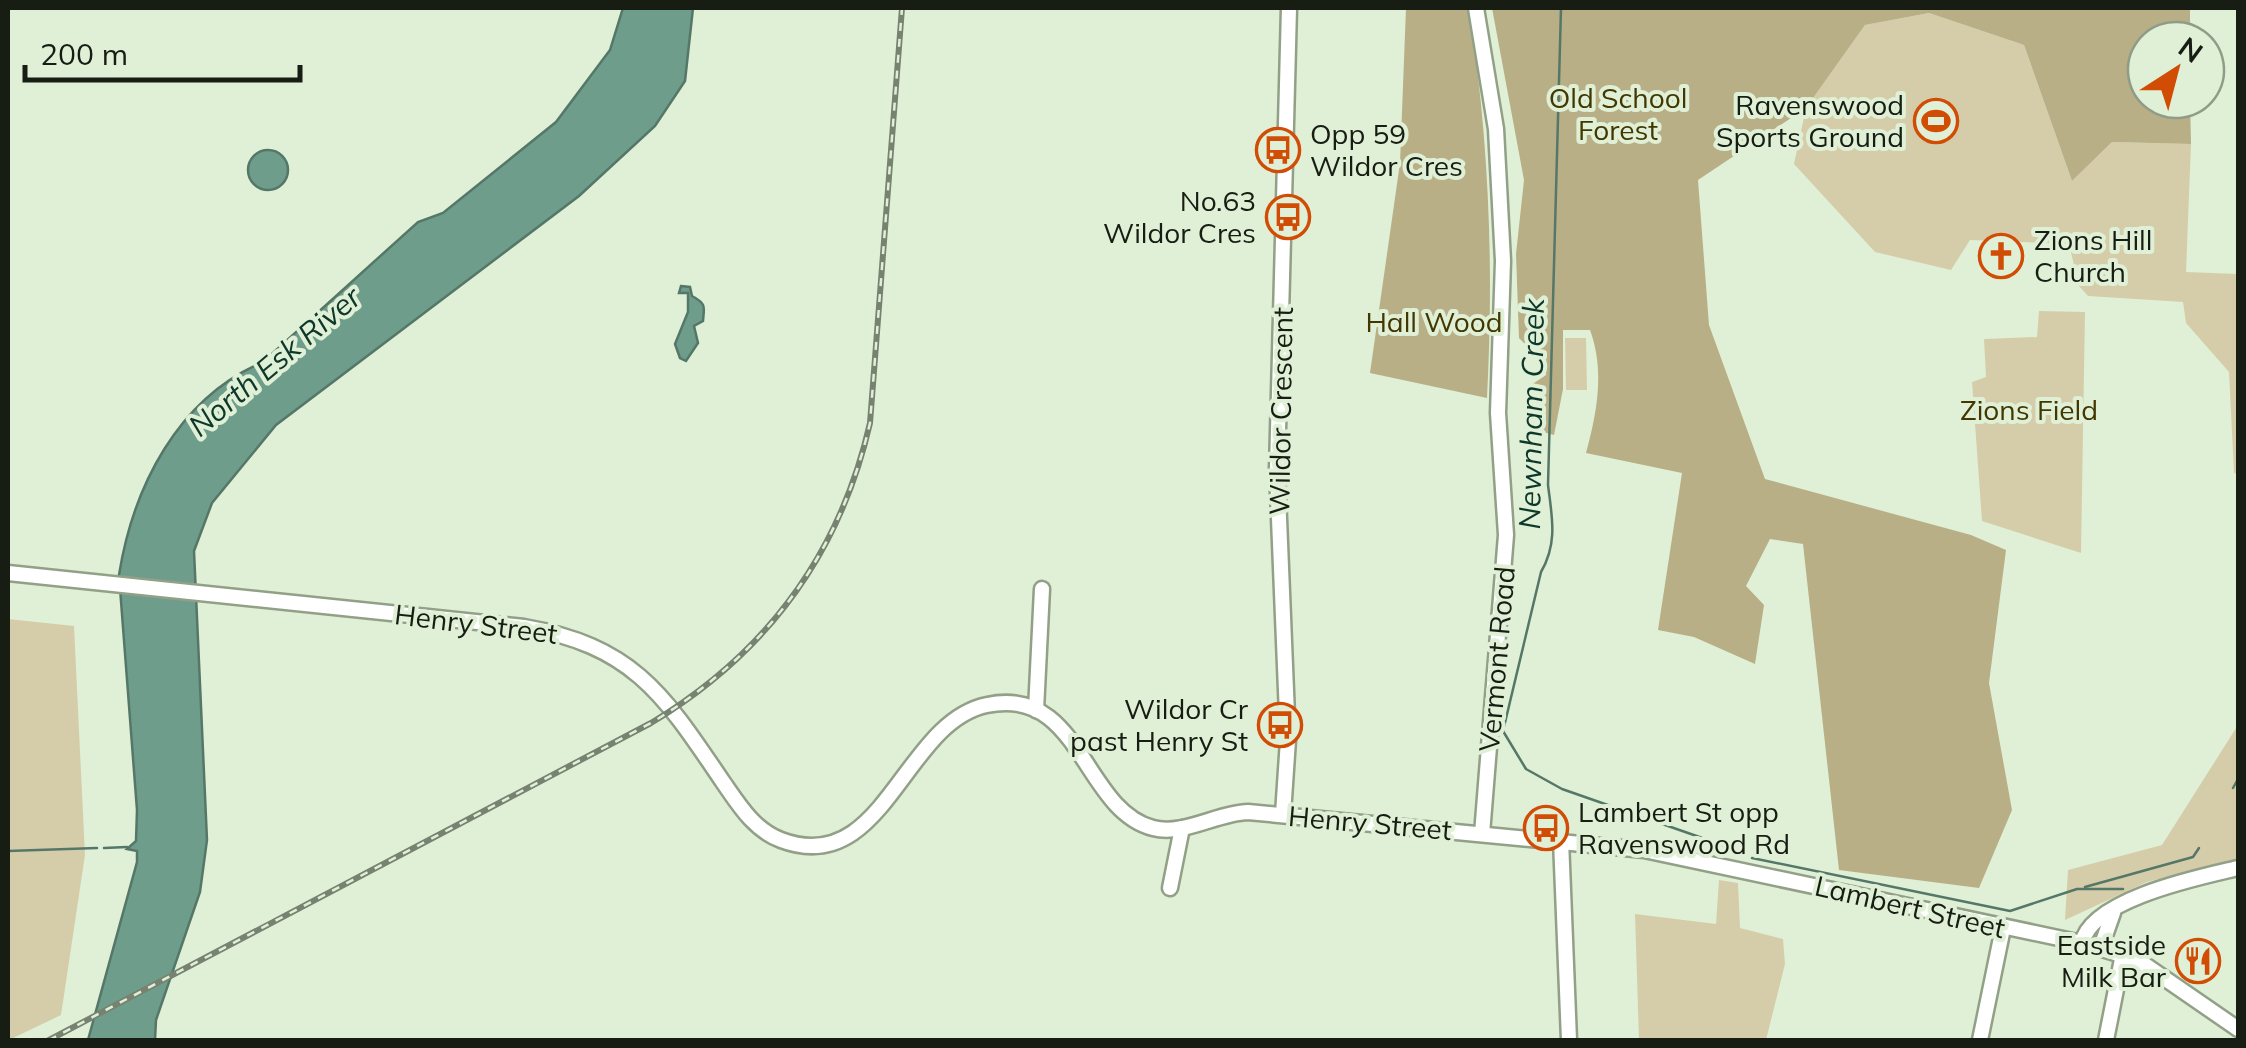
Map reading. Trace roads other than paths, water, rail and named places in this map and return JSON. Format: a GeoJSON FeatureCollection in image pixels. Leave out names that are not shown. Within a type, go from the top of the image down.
{"type":"FeatureCollection","features":[{"type":"Feature","properties":{"kind":"street","name":"Wildor Crescent"},"geometry":{"type":"LineString","coordinates":[[1283,814],[1288,740],[1277,470],[1290,8]]}},
{"type":"Feature","properties":{"kind":"street","name":"Vermont Road"},"geometry":{"type":"LineString","coordinates":[[1476,8],[1496,129],[1503,262],[1498,414],[1506,535],[1482,834]]}},
{"type":"Feature","properties":{"kind":"street","name":"Henry Street"},"geometry":{"type":"LineString","coordinates":[[8,573],[524,627],[592,644],[629,664],[656,688],[749,818],[771,836],[800,845],[830,844],[856,832],[939,732],[968,710],[1007,703],[1036,710],[1064,731],[1132,818],[1162,830],[1182,828],[1226,812],[1561,840]]}},
{"type":"Feature","properties":{"kind":"street"},"geometry":{"type":"LineString","coordinates":[[1036,710],[1042,589]]}},
{"type":"Feature","properties":{"kind":"street"},"geometry":{"type":"LineString","coordinates":[[1170,888],[1182,828]]}},
{"type":"Feature","properties":{"kind":"street"},"geometry":{"type":"LineString","coordinates":[[1561,840],[1569,1040]]}},
{"type":"Feature","properties":{"kind":"street","name":"Lambert Street"},"geometry":{"type":"LineString","coordinates":[[1561,840],[1705,861],[2101,947],[2123,954],[2238,1028]]}},
{"type":"Feature","properties":{"kind":"street"},"geometry":{"type":"LineString","coordinates":[[2082,943],[2098,918],[2159,889],[2238,868]]}},
{"type":"Feature","properties":{"kind":"street"},"geometry":{"type":"LineString","coordinates":[[2101,947],[2112,912]]}},
{"type":"Feature","properties":{"kind":"street"},"geometry":{"type":"LineString","coordinates":[[1980,1040],[2002,928]]}},
{"type":"Feature","properties":{"kind":"street"},"geometry":{"type":"LineString","coordinates":[[2106,1040],[2123,954]]}},
{"type":"Feature","properties":{"kind":"water","name":"North Esk River"},"geometry":{"type":"Polygon","coordinates":[[[623,8],[693,8],[685,81],[655,126],[579,196],[276,425],[212,503],[194,551],[207,840],[200,892],[156,1020],[155,1040],[88,1040],[137,862],[137,851],[127,849],[136,841],[137,810],[119,575],[135,510],[148,478],[164,449],[207,398],[263,362],[418,222],[443,213],[556,122],[610,50],[623,8]]]}},
{"type":"Feature","properties":{"kind":"water"},"geometry":{"type":"Polygon","coordinates":[[[268,150],[282,156],[288,170],[282,184],[268,190],[254,184],[248,170],[254,156],[268,150]]]}},
{"type":"Feature","properties":{"kind":"water"},"geometry":{"type":"Polygon","coordinates":[[[681,286],[690,287],[692,296],[704,309],[703,321],[694,326],[698,343],[686,361],[680,358],[675,344],[688,312],[688,293],[679,293],[681,286]]]}},
{"type":"Feature","properties":{"kind":"waterway","name":"Newnham Creek"},"geometry":{"type":"LineString","coordinates":[[1561,8],[1548,485],[1552,540],[1503,731],[1526,769],[1562,789],[1731,848]]}},
{"type":"Feature","properties":{"kind":"waterway"},"geometry":{"type":"LineString","coordinates":[[2233,788],[2238,779]]}},
{"type":"Feature","properties":{"kind":"waterway"},"geometry":{"type":"LineString","coordinates":[[104,848],[127,847]]}},
{"type":"Feature","properties":{"kind":"waterway"},"geometry":{"type":"LineString","coordinates":[[8,851],[97,848]]}},
{"type":"Feature","properties":{"kind":"waterway"},"geometry":{"type":"LineString","coordinates":[[2085,887],[2193,857],[2199,848]]}},
{"type":"Feature","properties":{"kind":"waterway","name":"Newnham Creek"},"geometry":{"type":"LineString","coordinates":[[1752,858],[2010,911],[2077,889],[2123,889]]}},
{"type":"Feature","properties":{"kind":"railway"},"geometry":{"type":"LineString","coordinates":[[49,1040],[651,723],[692,696],[763,632],[818,557],[857,471],[870,423],[902,8]]}},
{"type":"Feature","properties":{"kind":"place","name":"Ravenswood Sports Ground"},"geometry":{"type":"Point","coordinates":[1936,121]}},
{"type":"Feature","properties":{"kind":"place","name":"Opp 59 Wildor Cres"},"geometry":{"type":"Point","coordinates":[1278,150]}},
{"type":"Feature","properties":{"kind":"place","name":"No.63 Wildor Cres"},"geometry":{"type":"Point","coordinates":[1288,217]}},
{"type":"Feature","properties":{"kind":"place","name":"Zions Hill Church"},"geometry":{"type":"Point","coordinates":[2001,256]}},
{"type":"Feature","properties":{"kind":"place","name":"Wildor Cr past Henry St"},"geometry":{"type":"Point","coordinates":[1280,725]}},
{"type":"Feature","properties":{"kind":"place","name":"Lambert St opp Ravenswood Rd"},"geometry":{"type":"Point","coordinates":[1546,828]}},
{"type":"Feature","properties":{"kind":"place","name":"Eastside Milk Bar"},"geometry":{"type":"Point","coordinates":[2198,961]}},
{"type":"Feature","properties":{"kind":"park label","name":"Old School Forest"},"geometry":{"type":"Point","coordinates":[1618,114]}},
{"type":"Feature","properties":{"kind":"park label","name":"Hall Wood"},"geometry":{"type":"Point","coordinates":[1434,322]}},
{"type":"Feature","properties":{"kind":"park label","name":"Zions Field"},"geometry":{"type":"Point","coordinates":[2029,410]}}]}
